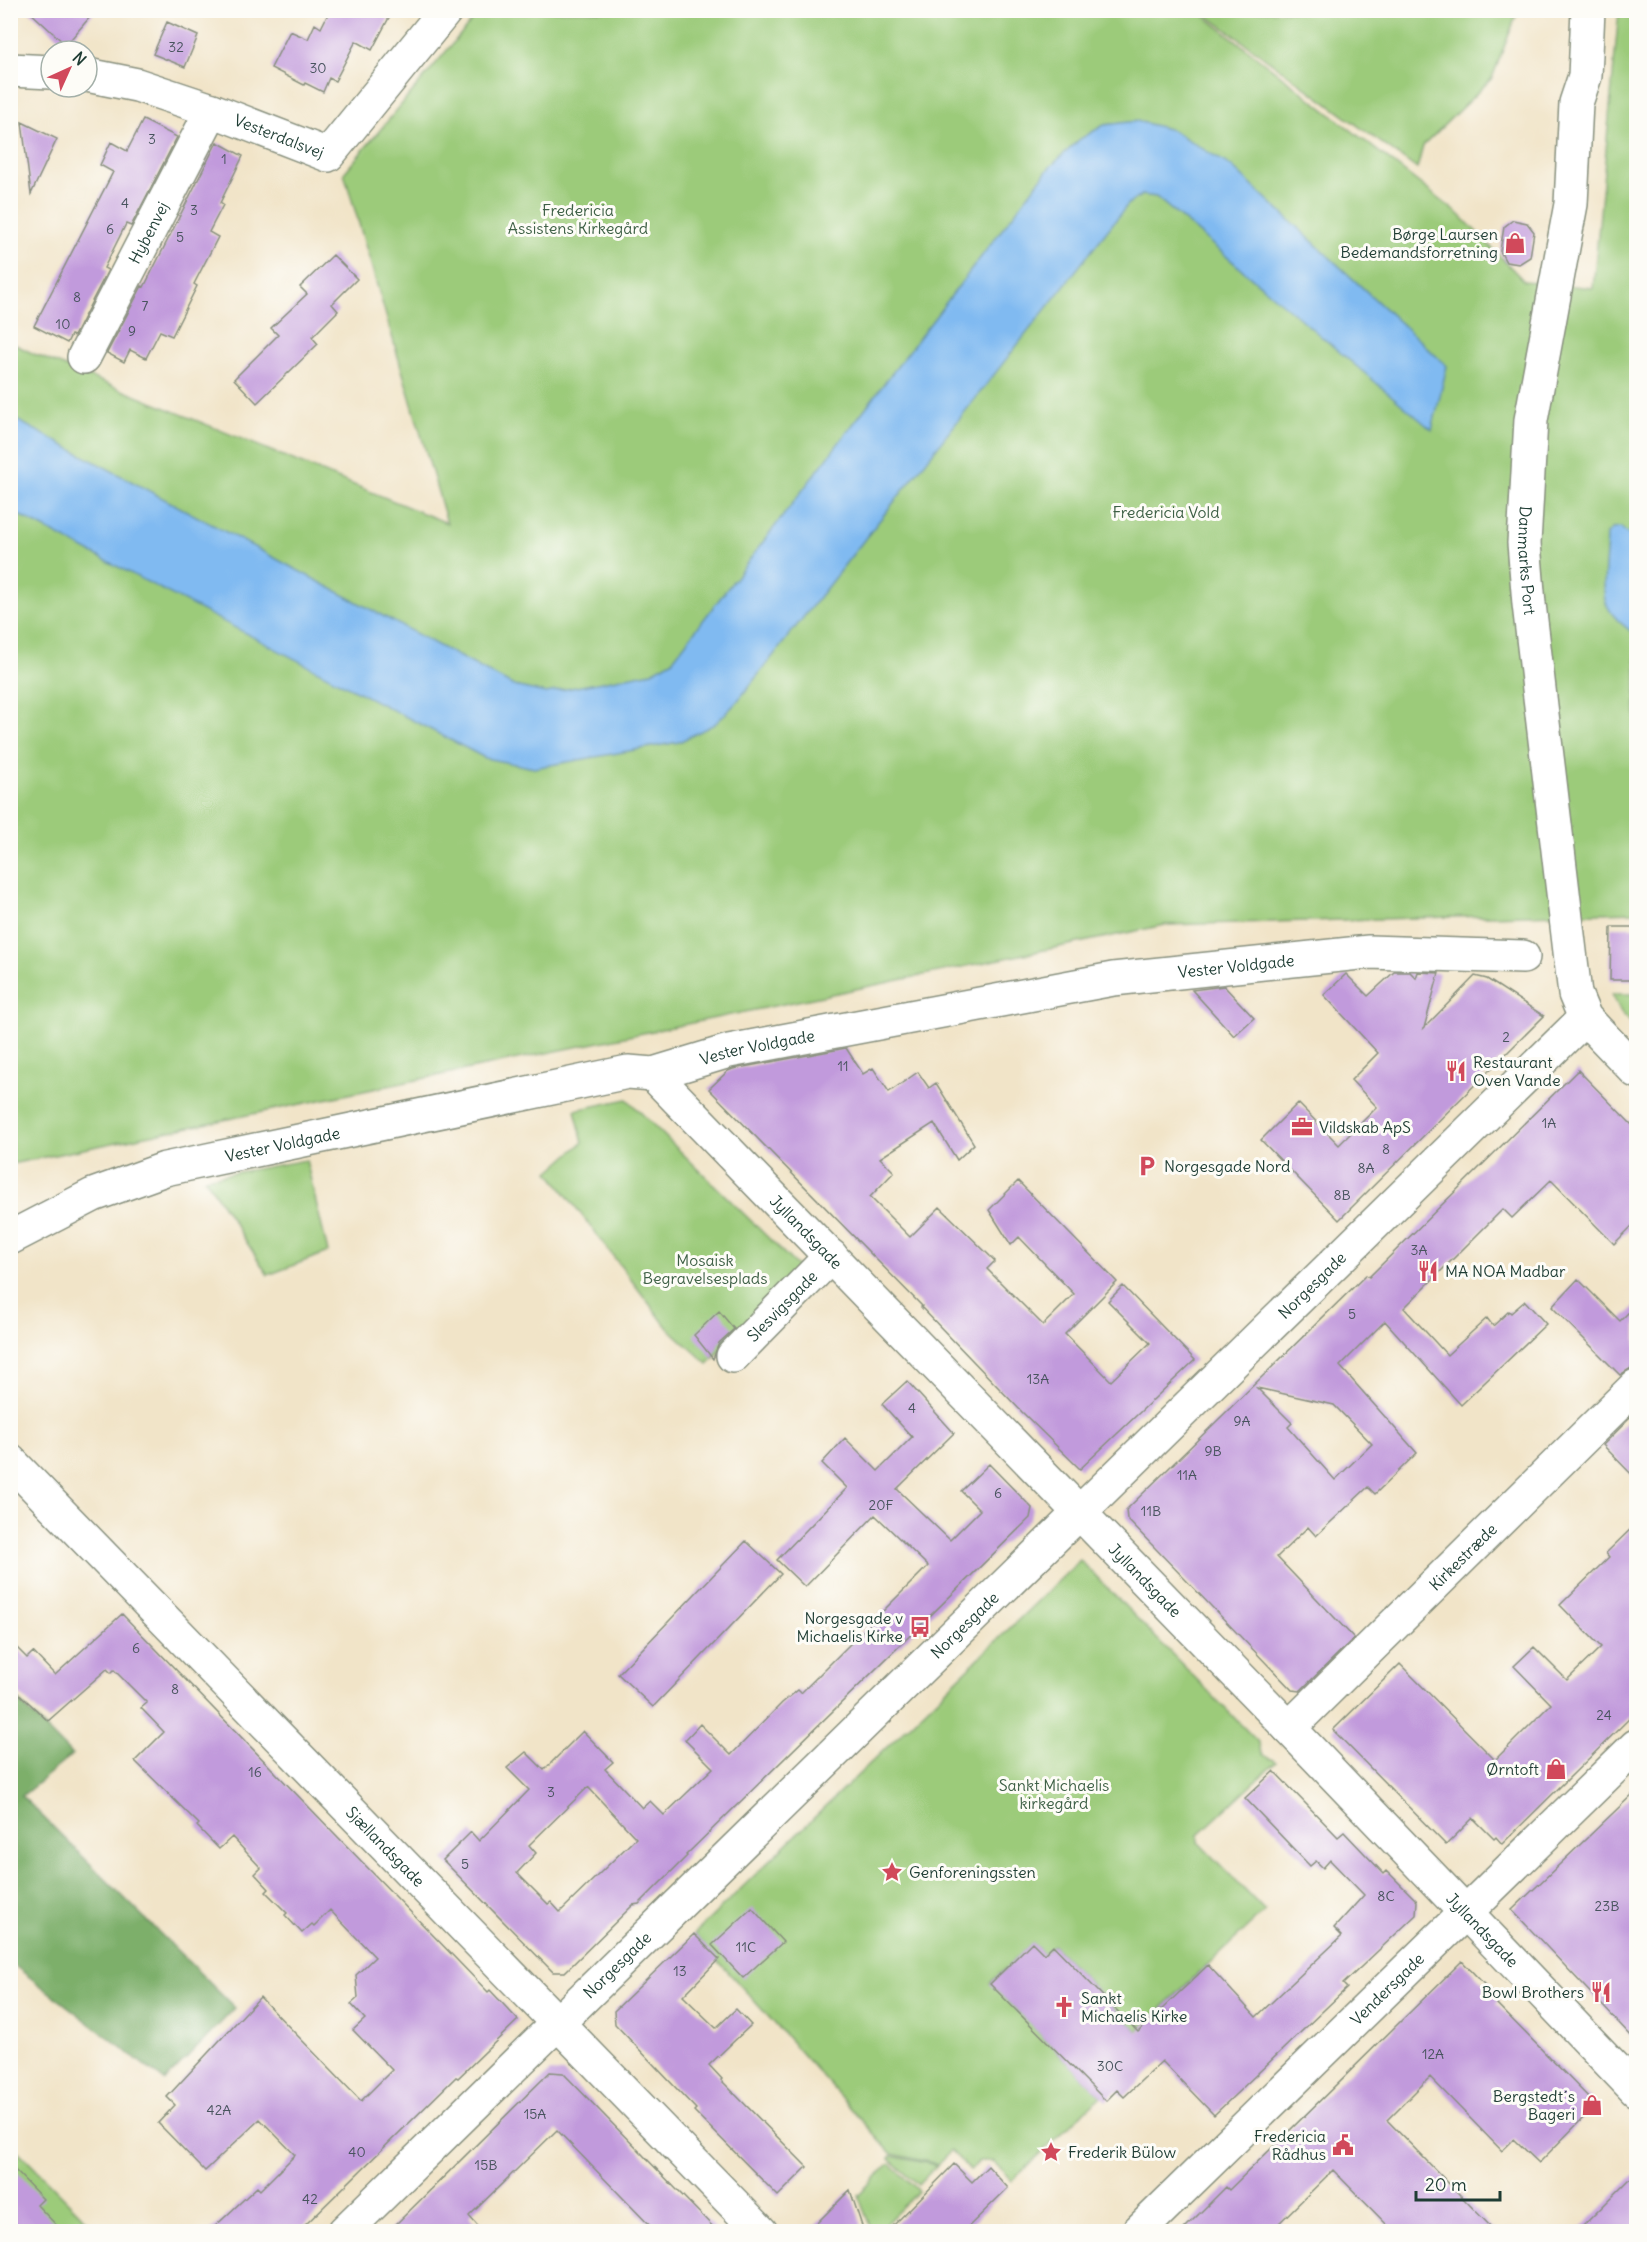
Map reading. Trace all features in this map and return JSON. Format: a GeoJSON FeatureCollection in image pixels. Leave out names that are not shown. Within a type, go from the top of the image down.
{"type":"FeatureCollection","features":[{"type":"Feature","properties":{"kind":"street","name":"Vesterdalsvej"},"geometry":{"type":"LineString","coordinates":[[99,77],[137,85],[212,110],[328,155],[446,10]]}},
{"type":"Feature","properties":{"kind":"street","name":"Danmarks Port"},"geometry":{"type":"LineString","coordinates":[[1567,10],[1567,72],[1576,103]]}},
{"type":"Feature","properties":{"kind":"street","name":"Danmarks Port"},"geometry":{"type":"LineString","coordinates":[[1585,1018],[1575,994],[1572,976],[1531,627],[1524,543],[1531,420],[1571,204],[1576,103],[1585,76],[1588,10]]}},
{"type":"Feature","properties":{"kind":"street"},"geometry":{"type":"LineString","coordinates":[[10,70],[39,71]]}},
{"type":"Feature","properties":{"kind":"street","name":"Hybenvej"},"geometry":{"type":"LineString","coordinates":[[84,357],[212,110]]}},
{"type":"Feature","properties":{"kind":"street","name":"Vester Voldgade"},"geometry":{"type":"LineString","coordinates":[[10,1238],[93,1195],[165,1169],[628,1072],[653,1074],[729,1051],[1113,979],[1369,952],[1523,957]]}},
{"type":"Feature","properties":{"kind":"street"},"geometry":{"type":"LineString","coordinates":[[1585,1018],[1636,1071]]}},
{"type":"Feature","properties":{"kind":"street","name":"Norgesgade"},"geometry":{"type":"LineString","coordinates":[[344,2232],[1585,1018]]}},
{"type":"Feature","properties":{"kind":"street","name":"Jyllandsgade"},"geometry":{"type":"LineString","coordinates":[[653,1074],[1289,1728],[1636,2090]]}},
{"type":"Feature","properties":{"kind":"street","name":"Slesvigsgade"},"geometry":{"type":"LineString","coordinates":[[733,1356],[831,1256]]}},
{"type":"Feature","properties":{"kind":"street","name":"Kirkestræde"},"geometry":{"type":"LineString","coordinates":[[1289,1728],[1636,1386]]}},
{"type":"Feature","properties":{"kind":"street","name":"Sjællandsgade"},"geometry":{"type":"LineString","coordinates":[[10,1461],[761,2232]]}},
{"type":"Feature","properties":{"kind":"street","name":"Vendersgade"},"geometry":{"type":"LineString","coordinates":[[1138,2232],[1636,1746]]}},
{"type":"Feature","properties":{"kind":"green space","name":"Fredericia Vold"},"geometry":{"type":"Polygon","coordinates":[[[480,11],[1198,11],[1460,215],[1524,281],[1593,288],[1619,11],[1636,11],[1636,912],[1165,925],[11,1164],[10,342],[34,354],[447,523],[344,173],[480,11]]]}},
{"type":"Feature","properties":{"kind":"green space"},"geometry":{"type":"Polygon","coordinates":[[[1201,11],[1518,11],[1492,78],[1423,146],[1417,169],[1201,11]]]}},
{"type":"Feature","properties":{"kind":"green space"},"geometry":{"type":"Polygon","coordinates":[[[1612,994],[1636,994],[1636,1028],[1621,1012],[1612,994]]]}},
{"type":"Feature","properties":{"kind":"green space","name":"Mosaisk Begravelsesplads"},"geometry":{"type":"Polygon","coordinates":[[[627,1099],[798,1267],[708,1364],[667,1327],[549,1172],[583,1142],[575,1110],[627,1099]]]}},
{"type":"Feature","properties":{"kind":"green space"},"geometry":{"type":"Polygon","coordinates":[[[306,1160],[328,1252],[268,1275],[205,1178],[306,1160]]]}},
{"type":"Feature","properties":{"kind":"green space","name":"Sankt Michaelis kirkegård"},"geometry":{"type":"Polygon","coordinates":[[[1080,1560],[1259,1743],[1263,1754],[1276,1762],[1198,1835],[1198,1842],[1265,1911],[1137,2031],[1053,1945],[1044,1954],[1032,1943],[990,1983],[1101,2096],[1012,2181],[993,2161],[980,2161],[970,2170],[951,2151],[938,2164],[892,2154],[694,1934],[1080,1560]]]}},
{"type":"Feature","properties":{"kind":"green space"},"geometry":{"type":"Polygon","coordinates":[[[11,1693],[72,1755],[22,1796],[235,2008],[165,2081],[11,1963],[11,1693]]]}},
{"type":"Feature","properties":{"kind":"green space"},"geometry":{"type":"Polygon","coordinates":[[[10,2143],[95,2229],[96,2231],[11,2231],[10,2143]]]}},
{"type":"Feature","properties":{"kind":"green space"},"geometry":{"type":"Polygon","coordinates":[[[891,2156],[937,2165],[918,2185],[889,2158],[891,2156]]]}},
{"type":"Feature","properties":{"kind":"green space"},"geometry":{"type":"Polygon","coordinates":[[[890,2163],[919,2191],[878,2231],[872,2231],[858,2195],[890,2163]]]}},
{"type":"Feature","properties":{"kind":"water"},"geometry":{"type":"Polygon","coordinates":[[[1137,121],[1172,130],[1231,166],[1447,366],[1432,430],[1156,197],[1142,195],[1129,203],[736,703],[715,724],[679,742],[534,768],[485,758],[11,511],[11,417],[514,686],[546,693],[652,672],[672,661],[1049,168],[1080,139],[1104,125],[1137,121]]]}},
{"type":"Feature","properties":{"kind":"water"},"geometry":{"type":"Polygon","coordinates":[[[1621,528],[1636,541],[1636,635],[1614,616],[1605,600],[1607,534],[1612,529],[1621,528]]]}},
{"type":"Feature","properties":{"kind":"building"},"geometry":{"type":"Polygon","coordinates":[[[28,10],[96,10],[71,39],[59,39],[28,10]]]}},
{"type":"Feature","properties":{"kind":"building"},"geometry":{"type":"Polygon","coordinates":[[[330,10],[393,10],[372,50],[356,41],[335,81],[329,78],[323,92],[271,68],[290,31],[308,39],[315,24],[321,28],[330,10]]]}},
{"type":"Feature","properties":{"kind":"building"},"geometry":{"type":"Polygon","coordinates":[[[167,22],[198,36],[185,67],[153,54],[167,22]]]}},
{"type":"Feature","properties":{"kind":"building"},"geometry":{"type":"Polygon","coordinates":[[[143,120],[177,137],[131,226],[126,224],[104,268],[108,270],[74,336],[71,335],[67,343],[34,326],[113,172],[100,165],[111,142],[127,151],[143,120]]]}},
{"type":"Feature","properties":{"kind":"building"},"geometry":{"type":"Polygon","coordinates":[[[22,122],[57,139],[31,194],[22,122]]]}},
{"type":"Feature","properties":{"kind":"building"},"geometry":{"type":"Polygon","coordinates":[[[217,142],[243,156],[220,203],[223,205],[209,232],[218,237],[194,284],[197,286],[172,336],[160,331],[146,358],[130,350],[124,362],[107,353],[142,286],[144,287],[217,142]]]}},
{"type":"Feature","properties":{"kind":"building"},"geometry":{"type":"Polygon","coordinates":[[[1513,220],[1527,223],[1534,232],[1530,257],[1519,264],[1506,262],[1500,251],[1504,227],[1513,220]]]}},
{"type":"Feature","properties":{"kind":"building"},"geometry":{"type":"Polygon","coordinates":[[[333,255],[357,279],[332,304],[338,311],[312,337],[318,344],[257,403],[234,379],[278,335],[271,328],[307,294],[300,287],[333,255]]]}},
{"type":"Feature","properties":{"kind":"building"},"geometry":{"type":"Polygon","coordinates":[[[1611,927],[1636,927],[1636,980],[1610,980],[1611,927]]]}},
{"type":"Feature","properties":{"kind":"building"},"geometry":{"type":"Polygon","coordinates":[[[1394,972],[1410,972],[1416,978],[1418,972],[1439,973],[1424,1028],[1475,976],[1487,979],[1544,1016],[1339,1220],[1261,1140],[1298,1103],[1339,1145],[1377,1107],[1351,1080],[1378,1053],[1324,995],[1346,974],[1368,996],[1394,972]]]}},
{"type":"Feature","properties":{"kind":"building"},"geometry":{"type":"Polygon","coordinates":[[[1224,986],[1254,1018],[1234,1036],[1192,990],[1224,986]]]}},
{"type":"Feature","properties":{"kind":"building"},"geometry":{"type":"Polygon","coordinates":[[[846,1048],[863,1074],[873,1068],[889,1092],[918,1072],[929,1088],[936,1083],[974,1144],[957,1160],[934,1123],[880,1158],[894,1172],[870,1197],[910,1237],[940,1207],[995,1261],[987,1269],[1043,1325],[1074,1294],[1019,1237],[1011,1245],[989,1210],[1018,1181],[1117,1282],[1065,1334],[1111,1381],[1150,1343],[1108,1301],[1123,1286],[1195,1360],[1080,1469],[709,1089],[733,1069],[846,1048]]]}},
{"type":"Feature","properties":{"kind":"building"},"geometry":{"type":"Polygon","coordinates":[[[1578,1070],[1636,1129],[1636,1222],[1614,1244],[1551,1180],[1512,1218],[1503,1209],[1404,1308],[1447,1355],[1487,1318],[1493,1326],[1509,1311],[1511,1313],[1525,1301],[1546,1324],[1461,1405],[1385,1321],[1340,1366],[1417,1453],[1375,1494],[1368,1487],[1316,1536],[1308,1527],[1277,1557],[1354,1638],[1300,1691],[1292,1690],[1127,1519],[1126,1510],[1366,1275],[1369,1277],[1578,1070]],[[1257,1388],[1292,1423],[1288,1427],[1335,1480],[1372,1444],[1334,1405],[1257,1388]]]}},
{"type":"Feature","properties":{"kind":"building"},"geometry":{"type":"Polygon","coordinates":[[[1578,1279],[1620,1321],[1636,1305],[1636,1368],[1631,1368],[1620,1375],[1552,1307],[1578,1279]]]}},
{"type":"Feature","properties":{"kind":"building"},"geometry":{"type":"Polygon","coordinates":[[[719,1311],[734,1329],[719,1343],[713,1359],[694,1335],[719,1311]]]}},
{"type":"Feature","properties":{"kind":"building"},"geometry":{"type":"Polygon","coordinates":[[[907,1381],[954,1433],[897,1489],[950,1540],[980,1510],[961,1491],[989,1464],[1032,1508],[1030,1518],[686,1855],[639,1904],[633,1905],[565,1972],[553,1972],[443,1860],[471,1832],[479,1841],[529,1790],[507,1768],[526,1752],[544,1770],[583,1731],[613,1762],[605,1769],[642,1808],[650,1801],[664,1815],[713,1768],[685,1740],[700,1724],[731,1755],[782,1703],[798,1690],[801,1693],[928,1566],[875,1515],[805,1587],[777,1560],[847,1488],[822,1463],[845,1438],[878,1471],[912,1437],[882,1404],[907,1381]],[[588,1787],[529,1845],[536,1853],[517,1873],[548,1904],[551,1902],[560,1912],[636,1838],[588,1787]]]}},
{"type":"Feature","properties":{"kind":"building"},"geometry":{"type":"Polygon","coordinates":[[[1636,1412],[1636,1479],[1603,1445],[1636,1412]]]}},
{"type":"Feature","properties":{"kind":"building"},"geometry":{"type":"Polygon","coordinates":[[[1636,1524],[1636,1712],[1502,1844],[1473,1818],[1446,1845],[1333,1730],[1400,1664],[1495,1760],[1551,1704],[1514,1666],[1534,1647],[1567,1680],[1601,1647],[1560,1605],[1609,1557],[1606,1553],[1636,1524]]]}},
{"type":"Feature","properties":{"kind":"building"},"geometry":{"type":"Polygon","coordinates":[[[746,1541],[781,1574],[653,1707],[618,1674],[746,1541]]]}},
{"type":"Feature","properties":{"kind":"building"},"geometry":{"type":"Polygon","coordinates":[[[122,1614],[488,1992],[490,1990],[518,2020],[458,2078],[456,2077],[298,2232],[209,2232],[257,2187],[260,2190],[295,2155],[260,2119],[205,2171],[158,2123],[175,2105],[167,2097],[260,1997],[361,2101],[392,2070],[353,2030],[365,2019],[351,2004],[358,1998],[356,1975],[375,1957],[330,1910],[314,1926],[312,1924],[302,1933],[285,1915],[287,1913],[266,1892],[269,1889],[255,1874],[261,1868],[232,1837],[219,1849],[197,1826],[199,1824],[135,1761],[164,1732],[141,1708],[147,1703],[114,1670],[111,1673],[107,1669],[48,1721],[10,1685],[10,1641],[27,1658],[33,1652],[55,1675],[122,1614]]]}},
{"type":"Feature","properties":{"kind":"building"},"geometry":{"type":"Polygon","coordinates":[[[1274,1771],[1338,1837],[1344,1832],[1384,1874],[1387,1871],[1417,1901],[1416,1915],[1343,1984],[1347,1988],[1214,2115],[1162,2061],[1124,2097],[1117,2090],[1106,2101],[990,1984],[1032,1942],[1044,1954],[1053,1945],[1138,2032],[1208,1965],[1256,2017],[1342,1936],[1334,1928],[1364,1895],[1330,1860],[1323,1868],[1316,1861],[1310,1866],[1245,1798],[1274,1771]]]}},
{"type":"Feature","properties":{"kind":"building"},"geometry":{"type":"Polygon","coordinates":[[[1636,1791],[1636,2041],[1512,1910],[1636,1791]]]}},
{"type":"Feature","properties":{"kind":"building"},"geometry":{"type":"Polygon","coordinates":[[[752,1908],[783,1942],[743,1978],[712,1945],[752,1908]]]}},
{"type":"Feature","properties":{"kind":"building"},"geometry":{"type":"Polygon","coordinates":[[[694,1934],[719,1959],[683,1996],[716,2028],[736,2009],[751,2025],[709,2065],[807,2167],[778,2196],[694,2111],[696,2109],[615,2024],[614,2011],[694,1934]]]}},
{"type":"Feature","properties":{"kind":"building"},"geometry":{"type":"Polygon","coordinates":[[[1462,1961],[1499,2000],[1497,2004],[1596,2105],[1539,2163],[1514,2139],[1502,2151],[1430,2077],[1387,2120],[1496,2232],[1394,2232],[1333,2170],[1270,2232],[1181,2232],[1226,2187],[1229,2190],[1462,1961]]]}},
{"type":"Feature","properties":{"kind":"building"},"geometry":{"type":"Polygon","coordinates":[[[550,2072],[563,2073],[718,2232],[656,2232],[557,2130],[469,2216],[483,2232],[388,2232],[550,2072]]]}},
{"type":"Feature","properties":{"kind":"building"},"geometry":{"type":"Polygon","coordinates":[[[954,2164],[972,2182],[988,2166],[1008,2188],[963,2232],[887,2232],[954,2164]]]}},
{"type":"Feature","properties":{"kind":"building"},"geometry":{"type":"Polygon","coordinates":[[[10,2165],[43,2199],[37,2205],[63,2232],[10,2232],[10,2165]]]}},
{"type":"Feature","properties":{"kind":"building"},"geometry":{"type":"Polygon","coordinates":[[[1636,2173],[1636,2232],[1577,2232],[1636,2173]]]}},
{"type":"Feature","properties":{"kind":"building"},"geometry":{"type":"Polygon","coordinates":[[[850,2190],[864,2232],[808,2232],[850,2190]]]}},
{"type":"Feature","properties":{"kind":"place","name":"Børge Laursen Bedemandsforretning"},"geometry":{"type":"Point","coordinates":[1515,243]}},
{"type":"Feature","properties":{"kind":"place","name":"Restaurant Oven Vande"},"geometry":{"type":"Point","coordinates":[1456,1071]}},
{"type":"Feature","properties":{"kind":"place","name":"Vildskab ApS"},"geometry":{"type":"Point","coordinates":[1302,1127]}},
{"type":"Feature","properties":{"kind":"place","name":"Norgesgade Nord"},"geometry":{"type":"Point","coordinates":[1147,1166]}},
{"type":"Feature","properties":{"kind":"place","name":"MA NOA Madbar"},"geometry":{"type":"Point","coordinates":[1428,1271]}},
{"type":"Feature","properties":{"kind":"place","name":"Norgesgade v Michaelis Kirke"},"geometry":{"type":"Point","coordinates":[920,1627]}},
{"type":"Feature","properties":{"kind":"place","name":"Ørntoft"},"geometry":{"type":"Point","coordinates":[1556,1769]}},
{"type":"Feature","properties":{"kind":"place","name":"Genforeningssten"},"geometry":{"type":"Point","coordinates":[892,1872]}},
{"type":"Feature","properties":{"kind":"place","name":"Bowl Brothers"},"geometry":{"type":"Point","coordinates":[1601,1992]}},
{"type":"Feature","properties":{"kind":"place","name":"Sankt Michaelis Kirke"},"geometry":{"type":"Point","coordinates":[1064,2007]}},
{"type":"Feature","properties":{"kind":"place","name":"Bergstedt´s Bageri"},"geometry":{"type":"Point","coordinates":[1592,2105]}},
{"type":"Feature","properties":{"kind":"place","name":"Fredericia Rådhus"},"geometry":{"type":"Point","coordinates":[1343,2145]}},
{"type":"Feature","properties":{"kind":"place","name":"Frederik Bülow"},"geometry":{"type":"Point","coordinates":[1051,2152]}},
{"type":"Feature","properties":{"kind":"park label","name":"Fredericia Assistens Kirkegård"},"geometry":{"type":"Point","coordinates":[578,219]}}]}
